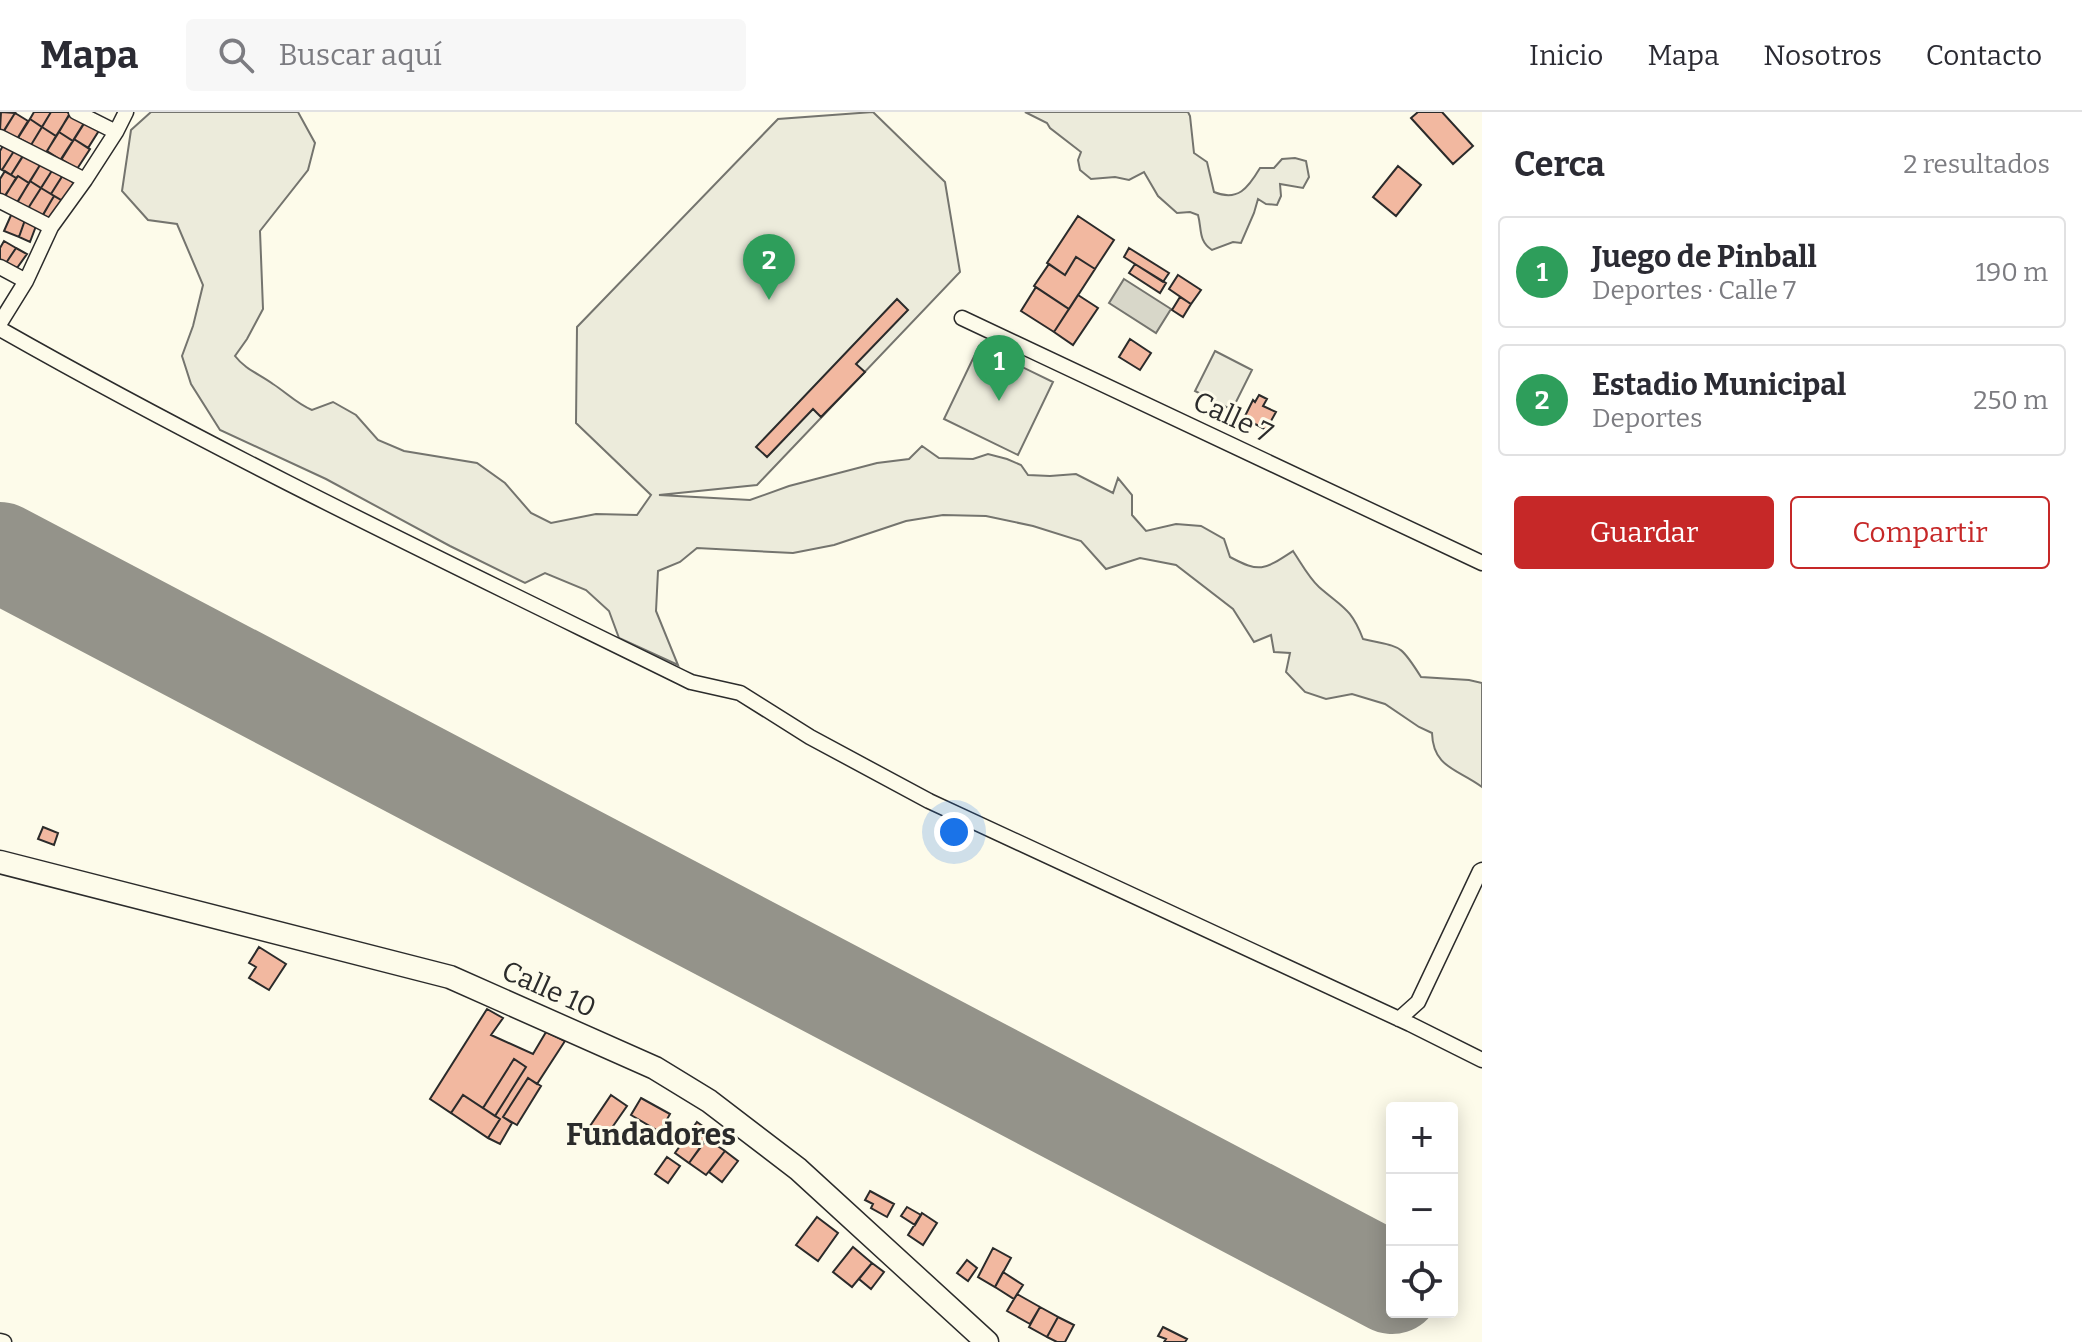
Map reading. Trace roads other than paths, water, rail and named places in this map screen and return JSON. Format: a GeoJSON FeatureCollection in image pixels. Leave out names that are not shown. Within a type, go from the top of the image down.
{"type":"FeatureCollection","features":[{"type":"Feature","properties":{"kind":"main road","name":"Calle 10"},"geometry":{"type":"LineString","coordinates":[[0,862],[450,977],[655,1068],[709,1101],[798,1169],[987,1342]]}},
{"type":"Feature","properties":{"kind":"street"},"geometry":{"type":"LineString","coordinates":[[76,112],[116,132]]}},
{"type":"Feature","properties":{"kind":"street"},"geometry":{"type":"LineString","coordinates":[[126,112],[85,180],[51,227],[26,281],[0,326],[89,379],[350,514],[691,682],[740,693],[810,737],[929,801],[1482,1060]]}},
{"type":"Feature","properties":{"kind":"street"},"geometry":{"type":"LineString","coordinates":[[0,137],[85,180]]}},
{"type":"Feature","properties":{"kind":"street"},"geometry":{"type":"LineString","coordinates":[[0,201],[51,227]]}},
{"type":"Feature","properties":{"kind":"street"},"geometry":{"type":"LineString","coordinates":[[0,267],[26,281]]}},
{"type":"Feature","properties":{"kind":"street","name":"Calle 7"},"geometry":{"type":"LineString","coordinates":[[962,318],[1482,563]]}},
{"type":"Feature","properties":{"kind":"street"},"geometry":{"type":"LineString","coordinates":[[1399,1019],[1418,1002],[1482,870]]}},
{"type":"Feature","properties":{"kind":"place","name":"Estadio Municipal"},"geometry":{"type":"Point","coordinates":[769,300]}},
{"type":"Feature","properties":{"kind":"place","name":"Juego de Pinball"},"geometry":{"type":"Point","coordinates":[999,401]}},
{"type":"Feature","properties":{"kind":"district","name":"Fundadores"},"geometry":{"type":"Point","coordinates":[651,1135]}}]}
